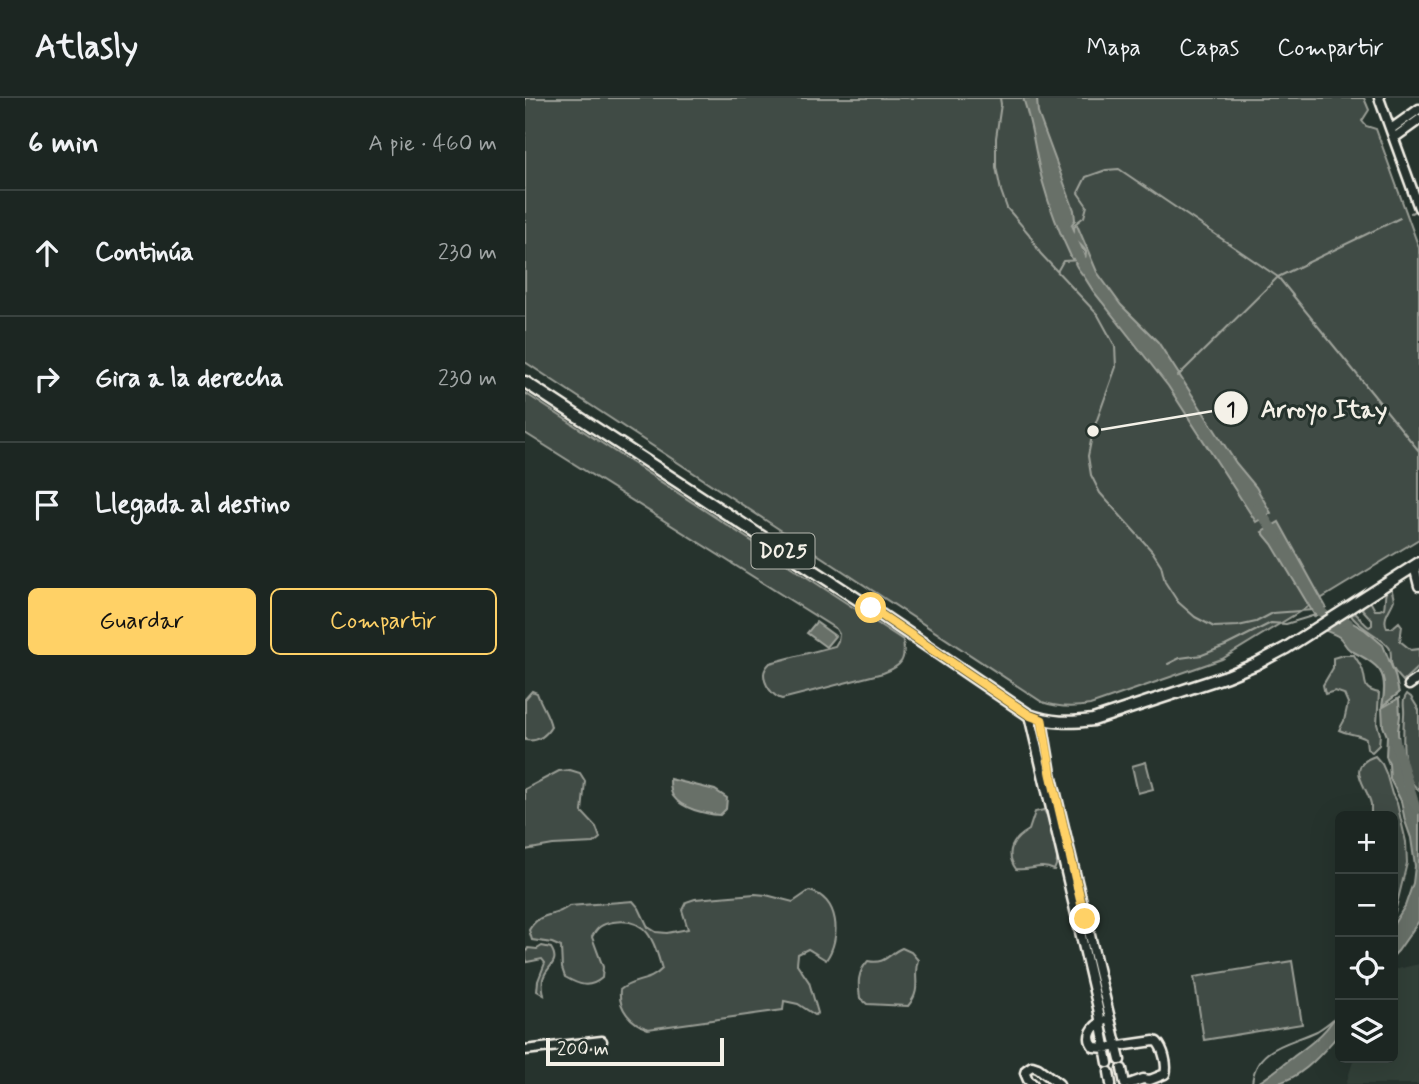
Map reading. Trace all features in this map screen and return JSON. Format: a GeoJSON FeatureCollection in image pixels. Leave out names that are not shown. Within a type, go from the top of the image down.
{"type":"FeatureCollection","features":[{"type":"Feature","properties":{"kind":"main road","name":"D025"},"geometry":{"type":"LineString","coordinates":[[525,382],[871,608],[1029,715],[1042,720],[1071,723],[1093,719],[1256,664],[1286,648],[1417,564]]}},
{"type":"Feature","properties":{"kind":"street"},"geometry":{"type":"LineString","coordinates":[[1379,98],[1418,205]]}},
{"type":"Feature","properties":{"kind":"street"},"geometry":{"type":"LineString","coordinates":[[1391,129],[1419,109]]}},
{"type":"Feature","properties":{"kind":"street"},"geometry":{"type":"LineString","coordinates":[[1394,138],[1419,120]]}},
{"type":"Feature","properties":{"kind":"street"},"geometry":{"type":"LineString","coordinates":[[1417,564],[1419,586]]}},
{"type":"Feature","properties":{"kind":"street"},"geometry":{"type":"LineString","coordinates":[[1409,685],[1419,678]]}},
{"type":"Feature","properties":{"kind":"street"},"geometry":{"type":"LineString","coordinates":[[1029,715],[1126,1084]]}},
{"type":"Feature","properties":{"kind":"street"},"geometry":{"type":"LineString","coordinates":[[1042,720],[1111,1084]]}},
{"type":"Feature","properties":{"kind":"street"},"geometry":{"type":"LineString","coordinates":[[1110,1019],[1096,1024],[1089,1038],[1094,1047],[1106,1048],[1154,1041],[1159,1043],[1167,1070],[1163,1076],[1148,1082],[1143,1079],[1118,1084]]}},
{"type":"Feature","properties":{"kind":"street"},"geometry":{"type":"LineString","coordinates":[[525,1050],[602,1041]]}},
{"type":"Feature","properties":{"kind":"street"},"geometry":{"type":"LineString","coordinates":[[1034,1084],[1028,1080],[1025,1073],[1032,1066],[1059,1084]]}},
{"type":"Feature","properties":{"kind":"shaded area"},"geometry":{"type":"Polygon","coordinates":[[[525,98],[1364,98],[1369,110],[1362,121],[1366,126],[1376,129],[1419,248],[1419,539],[1222,659],[1090,705],[1066,707],[1042,702],[525,362],[525,98]]]}},
{"type":"Feature","properties":{"kind":"shaded area"},"geometry":{"type":"Polygon","coordinates":[[[1023,98],[1037,98],[1038,113],[1074,210],[1075,220],[1069,228],[1071,243],[1083,253],[1082,258],[1072,259],[1059,231],[1040,172],[1023,98]]]}},
{"type":"Feature","properties":{"kind":"shaded area"},"geometry":{"type":"Polygon","coordinates":[[[1077,225],[1097,272],[1121,305],[1158,342],[1271,513],[1256,522],[1168,386],[1078,269],[1075,263],[1084,261],[1086,253],[1074,238],[1074,227],[1077,225]]]}},
{"type":"Feature","properties":{"kind":"shaded area"},"geometry":{"type":"Polygon","coordinates":[[[525,393],[903,640],[904,653],[901,661],[895,668],[883,673],[782,699],[775,695],[764,678],[768,665],[835,646],[839,634],[836,629],[525,433],[525,393]]]}},
{"type":"Feature","properties":{"kind":"shaded area"},"geometry":{"type":"Polygon","coordinates":[[[1279,522],[1326,607],[1315,616],[1262,532],[1279,522]]]}},
{"type":"Feature","properties":{"kind":"shaded area"},"geometry":{"type":"Polygon","coordinates":[[[1391,586],[1394,600],[1386,617],[1387,628],[1392,628],[1399,622],[1402,626],[1400,641],[1411,650],[1419,649],[1419,666],[1403,681],[1392,667],[1387,645],[1351,615],[1355,613],[1369,627],[1372,625],[1372,620],[1362,609],[1366,600],[1370,601],[1375,610],[1384,608],[1386,593],[1391,586]]]}},
{"type":"Feature","properties":{"kind":"shaded area"},"geometry":{"type":"Polygon","coordinates":[[[1344,618],[1383,645],[1399,693],[1382,706],[1384,685],[1380,671],[1348,649],[1339,637],[1324,630],[1344,618]]]}},
{"type":"Feature","properties":{"kind":"shaded area"},"geometry":{"type":"Polygon","coordinates":[[[816,622],[835,636],[826,647],[807,633],[816,622]]]}},
{"type":"Feature","properties":{"kind":"shaded area"},"geometry":{"type":"Polygon","coordinates":[[[1354,655],[1368,688],[1379,693],[1379,745],[1372,752],[1367,749],[1366,739],[1339,730],[1348,703],[1344,694],[1335,691],[1325,694],[1323,685],[1333,668],[1333,658],[1354,655]]]}},
{"type":"Feature","properties":{"kind":"shaded area"},"geometry":{"type":"Polygon","coordinates":[[[532,691],[537,693],[551,727],[540,738],[525,740],[525,699],[532,691]]]}},
{"type":"Feature","properties":{"kind":"shaded area"},"geometry":{"type":"Polygon","coordinates":[[[1407,694],[1419,710],[1419,790],[1409,776],[1404,756],[1404,702],[1407,694]]]}},
{"type":"Feature","properties":{"kind":"shaded area"},"geometry":{"type":"Polygon","coordinates":[[[1399,698],[1400,766],[1405,787],[1419,807],[1419,921],[1398,951],[1398,917],[1413,883],[1415,866],[1401,801],[1390,779],[1382,708],[1399,698]]]}},
{"type":"Feature","properties":{"kind":"shaded area"},"geometry":{"type":"Polygon","coordinates":[[[1375,756],[1382,764],[1397,803],[1406,842],[1407,863],[1398,900],[1398,811],[1371,811],[1369,797],[1359,771],[1366,760],[1375,756]]]}},
{"type":"Feature","properties":{"kind":"shaded area"},"geometry":{"type":"Polygon","coordinates":[[[1146,762],[1153,789],[1138,793],[1132,766],[1146,762]]]}},
{"type":"Feature","properties":{"kind":"shaded area"},"geometry":{"type":"Polygon","coordinates":[[[559,771],[580,773],[585,781],[582,812],[596,827],[600,838],[594,843],[553,845],[525,850],[525,789],[559,771]]]}},
{"type":"Feature","properties":{"kind":"shaded area"},"geometry":{"type":"Polygon","coordinates":[[[670,779],[715,790],[727,798],[726,809],[720,815],[688,807],[673,796],[670,779]]]}},
{"type":"Feature","properties":{"kind":"shaded area"},"geometry":{"type":"Polygon","coordinates":[[[1044,810],[1051,823],[1057,848],[1054,870],[1044,867],[1016,869],[1012,863],[1012,846],[1029,830],[1035,812],[1044,810]]]}},
{"type":"Feature","properties":{"kind":"shaded area"},"geometry":{"type":"Polygon","coordinates":[[[809,891],[827,901],[832,910],[836,930],[826,960],[808,949],[798,954],[797,964],[809,982],[818,1013],[815,1015],[798,1004],[784,1001],[783,1010],[648,1029],[627,1014],[620,997],[620,990],[625,986],[652,976],[662,969],[652,940],[641,927],[625,921],[598,928],[592,937],[603,967],[602,978],[588,985],[565,977],[561,947],[532,940],[529,930],[543,917],[569,906],[633,901],[648,927],[656,932],[667,933],[688,929],[682,910],[686,902],[695,899],[755,894],[793,902],[809,891]]]}},
{"type":"Feature","properties":{"kind":"shaded area"},"geometry":{"type":"Polygon","coordinates":[[[542,946],[551,948],[554,957],[543,978],[544,995],[537,991],[545,963],[542,959],[527,962],[526,956],[528,948],[537,949],[542,946]]]}},
{"type":"Feature","properties":{"kind":"shaded area"},"geometry":{"type":"Polygon","coordinates":[[[902,948],[911,952],[918,960],[916,988],[912,1000],[908,1006],[867,1004],[860,998],[859,988],[859,978],[864,965],[868,961],[879,962],[902,948]]]}},
{"type":"Feature","properties":{"kind":"shaded area"},"geometry":{"type":"Polygon","coordinates":[[[1292,961],[1302,1024],[1204,1040],[1194,977],[1292,961]]]}},
{"type":"Feature","properties":{"kind":"shaded area"},"geometry":{"type":"Polygon","coordinates":[[[1419,964],[1419,1084],[1346,1084],[1352,1063],[1398,1063],[1398,969],[1419,964]]]}},
{"type":"Feature","properties":{"kind":"shaded area"},"geometry":{"type":"Polygon","coordinates":[[[1335,1016],[1335,1039],[1311,1064],[1284,1081],[1256,1084],[1307,1046],[1335,1016]]]}},
{"type":"Feature","properties":{"kind":"waterway"},"geometry":{"type":"LineString","coordinates":[[1000,98],[996,167],[1007,208],[1029,234],[1040,253],[1098,315],[1115,346],[1116,367],[1093,431],[1088,456],[1091,475],[1100,493],[1152,551],[1161,565],[1165,582],[1178,602],[1195,617],[1214,627],[1238,626],[1256,622],[1273,613],[1313,610]]}},
{"type":"Feature","properties":{"kind":"waterway"},"geometry":{"type":"LineString","coordinates":[[1058,270],[1063,261],[1083,260],[1086,252],[1073,241],[1072,226],[1084,217],[1087,206],[1078,193],[1086,177],[1106,170],[1119,169],[1278,277],[1400,218]]}},
{"type":"Feature","properties":{"kind":"waterway"},"geometry":{"type":"LineString","coordinates":[[1064,222],[1081,260],[1090,273]]}},
{"type":"Feature","properties":{"kind":"waterway"},"geometry":{"type":"LineString","coordinates":[[1178,376],[1278,277],[1419,451]]}},
{"type":"Feature","properties":{"kind":"waterway"},"geometry":{"type":"LineString","coordinates":[[1257,507],[1277,537]]}},
{"type":"Feature","properties":{"kind":"waterway"},"geometry":{"type":"LineString","coordinates":[[1313,600],[1319,610],[1334,623],[1348,623]]}},
{"type":"Feature","properties":{"kind":"waterway"},"geometry":{"type":"LineString","coordinates":[[1168,664],[1180,658],[1202,655],[1225,646],[1271,623],[1286,624],[1322,613]]}},
{"type":"Feature","properties":{"kind":"waterway"},"geometry":{"type":"LineString","coordinates":[[1395,741],[1416,810]]}},
{"type":"Feature","properties":{"kind":"waterway"},"geometry":{"type":"LineString","coordinates":[[1252,1084],[1255,1071],[1267,1054],[1285,1043],[1317,1031],[1335,1018]]}},
{"type":"Feature","properties":{"kind":"place","name":"Arroyo Itay"},"geometry":{"type":"Point","coordinates":[1093,431]}},
{"type":"Feature","properties":{"kind":"route"},"geometry":{"type":"LineString","coordinates":[[871,608],[1029,715],[1042,720],[1051,774],[1085,919]]}}]}
